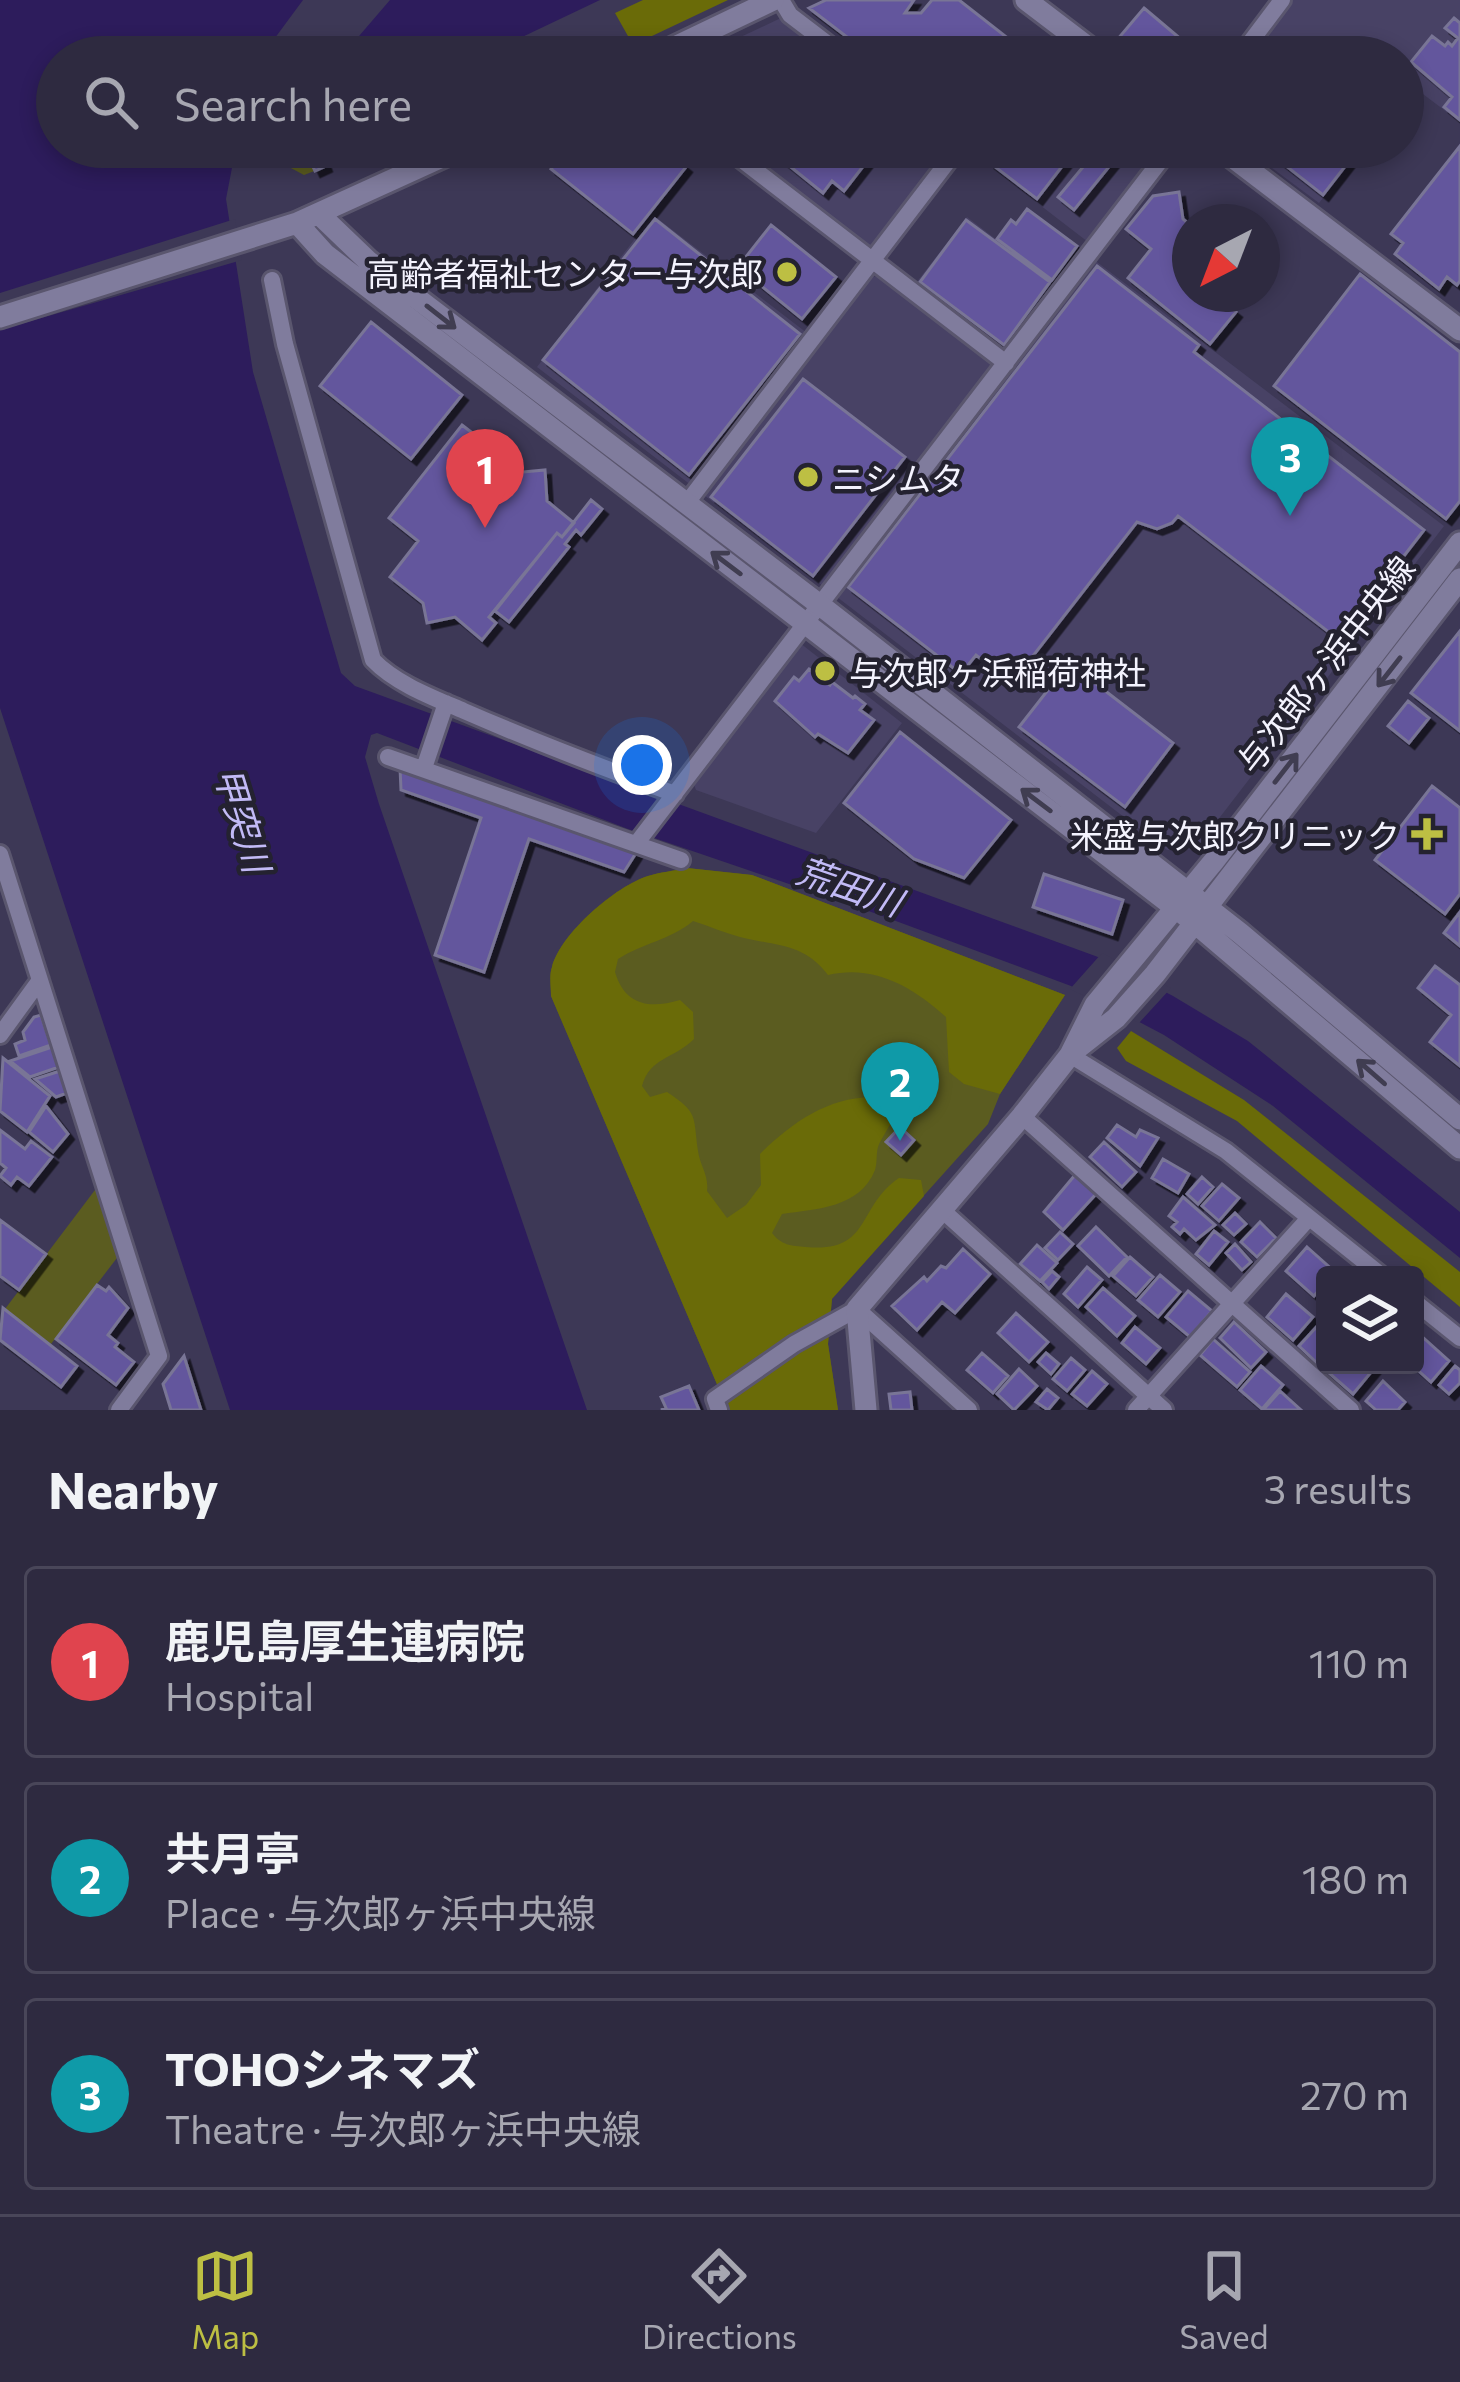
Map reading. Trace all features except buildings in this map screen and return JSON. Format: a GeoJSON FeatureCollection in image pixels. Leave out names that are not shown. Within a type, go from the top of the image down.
{"type":"FeatureCollection","features":[{"type":"Feature","properties":{"kind":"street"},"geometry":{"type":"LineString","coordinates":[[699,36],[777,0],[818,36]]}},
{"type":"Feature","properties":{"kind":"street"},"geometry":{"type":"LineString","coordinates":[[1026,0],[1073,36]]}},
{"type":"Feature","properties":{"kind":"street"},"geometry":{"type":"LineString","coordinates":[[1255,36],[1282,0]]}},
{"type":"Feature","properties":{"kind":"street"},"geometry":{"type":"LineString","coordinates":[[0,317],[320,215],[420,168]]}},
{"type":"Feature","properties":{"kind":"street"},"geometry":{"type":"LineString","coordinates":[[752,168],[1006,363]]}},
{"type":"Feature","properties":{"kind":"street"},"geometry":{"type":"LineString","coordinates":[[679,513],[943,168]]}},
{"type":"Feature","properties":{"kind":"street"},"geometry":{"type":"LineString","coordinates":[[639,840],[1155,168]]}},
{"type":"Feature","properties":{"kind":"street"},"geometry":{"type":"LineString","coordinates":[[1248,168],[1460,330]]}},
{"type":"Feature","properties":{"kind":"street"},"geometry":{"type":"LineString","coordinates":[[320,215],[511,384]]}},
{"type":"Feature","properties":{"kind":"street"},"geometry":{"type":"LineString","coordinates":[[297,223],[325,254],[511,384],[1201,915],[1434,1111],[1460,1148]]}},
{"type":"Feature","properties":{"kind":"street"},"geometry":{"type":"LineString","coordinates":[[272,280],[285,344],[374,660],[383,671],[445,707],[673,797]]}},
{"type":"Feature","properties":{"kind":"street","name":"与次郎ヶ浜中央線"},"geometry":{"type":"LineString","coordinates":[[1070,1055],[1117,1018],[1201,915],[1430,600],[1460,543]]}},
{"type":"Feature","properties":{"kind":"street","name":"与次郎ヶ浜中央線"},"geometry":{"type":"LineString","coordinates":[[856,1309],[1022,1116],[1070,1055],[1095,1005],[1430,600],[1460,579]]}},
{"type":"Feature","properties":{"kind":"street"},"geometry":{"type":"LineString","coordinates":[[425,764],[445,707]]}},
{"type":"Feature","properties":{"kind":"street"},"geometry":{"type":"LineString","coordinates":[[388,757],[425,764],[639,840],[681,860]]}},
{"type":"Feature","properties":{"kind":"street"},"geometry":{"type":"LineString","coordinates":[[0,854],[159,1356],[119,1410]]}},
{"type":"Feature","properties":{"kind":"street"},"geometry":{"type":"LineString","coordinates":[[0,1035],[40,980]]}},
{"type":"Feature","properties":{"kind":"street"},"geometry":{"type":"LineString","coordinates":[[1070,1055],[1226,1150],[1370,1266]]}},
{"type":"Feature","properties":{"kind":"street"},"geometry":{"type":"LineString","coordinates":[[1434,1111],[1460,1119]]}},
{"type":"Feature","properties":{"kind":"street"},"geometry":{"type":"LineString","coordinates":[[1022,1116],[1351,1410]]}},
{"type":"Feature","properties":{"kind":"street"},"geometry":{"type":"LineString","coordinates":[[942,1210],[1142,1403],[1164,1410]]}},
{"type":"Feature","properties":{"kind":"street"},"geometry":{"type":"LineString","coordinates":[[1142,1403],[1309,1218]]}},
{"type":"Feature","properties":{"kind":"street"},"geometry":{"type":"LineString","coordinates":[[718,1410],[715,1400],[794,1344],[856,1309]]}},
{"type":"Feature","properties":{"kind":"street"},"geometry":{"type":"LineString","coordinates":[[856,1309],[866,1410]]}},
{"type":"Feature","properties":{"kind":"street"},"geometry":{"type":"LineString","coordinates":[[856,1309],[969,1410]]}},
{"type":"Feature","properties":{"kind":"street"},"geometry":{"type":"LineString","coordinates":[[1424,1309],[1460,1338]]}},
{"type":"Feature","properties":{"kind":"shaded area"},"geometry":{"type":"Polygon","coordinates":[[[643,0],[728,0],[652,36],[628,36],[615,13],[643,0]]]}},
{"type":"Feature","properties":{"kind":"shaded area"},"geometry":{"type":"Polygon","coordinates":[[[1292,0],[1460,0],[1460,122],[1424,95],[1424,36],[1265,36],[1292,0]]]}},
{"type":"Feature","properties":{"kind":"shaded area"},"geometry":{"type":"Polygon","coordinates":[[[783,17],[807,36],[743,36],[783,17]]]}},
{"type":"Feature","properties":{"kind":"shaded area"},"geometry":{"type":"Polygon","coordinates":[[[291,168],[322,168],[304,175],[291,168]]]}},
{"type":"Feature","properties":{"kind":"shaded area"},"geometry":{"type":"Polygon","coordinates":[[[764,168],[934,168],[875,247],[867,247],[764,168]]]}},
{"type":"Feature","properties":{"kind":"shaded area"},"geometry":{"type":"Polygon","coordinates":[[[1063,168],[1145,168],[1088,242],[1036,202],[1063,168]]]}},
{"type":"Feature","properties":{"kind":"shaded area"},"geometry":{"type":"Polygon","coordinates":[[[1272,168],[1346,168],[1319,203],[1272,168]]]}},
{"type":"Feature","properties":{"kind":"shaded area"},"geometry":{"type":"Polygon","coordinates":[[[653,215],[820,343],[871,277],[879,276],[906,296],[967,217],[1066,293],[1093,259],[1444,526],[1197,847],[1167,850],[537,367],[653,215]]]}},
{"type":"Feature","properties":{"kind":"shaded area"},"geometry":{"type":"Polygon","coordinates":[[[800,643],[902,723],[816,833],[696,790],[693,782],[800,643]]]}},
{"type":"Feature","properties":{"kind":"shaded area"},"geometry":{"type":"Polygon","coordinates":[[[687,868],[752,875],[1065,995],[1000,1094],[988,1124],[832,1298],[828,1344],[838,1410],[728,1410],[551,996],[551,970],[557,954],[591,912],[635,881],[687,868]]]}},
{"type":"Feature","properties":{"kind":"shaded area"},"geometry":{"type":"Polygon","coordinates":[[[687,868],[752,875],[1065,995],[1000,1094],[964,1084],[949,1072],[946,1017],[892,981],[861,973],[828,975],[799,951],[693,921],[618,959],[615,972],[632,998],[649,1004],[680,1000],[693,1012],[694,1039],[651,1069],[642,1086],[650,1097],[667,1092],[690,1111],[707,1191],[727,1218],[746,1205],[761,1185],[760,1154],[801,1120],[832,1104],[866,1097],[884,1098],[895,1116],[878,1145],[875,1170],[859,1192],[836,1204],[782,1214],[772,1233],[796,1246],[842,1243],[899,1178],[921,1180],[924,1196],[832,1299],[828,1344],[838,1410],[728,1410],[551,996],[551,970],[557,954],[591,912],[635,881],[687,868]]]}},
{"type":"Feature","properties":{"kind":"shaded area"},"geometry":{"type":"Polygon","coordinates":[[[1131,1031],[1244,1100],[1460,1272],[1460,1307],[1424,1277],[1424,1266],[1411,1266],[1237,1121],[1126,1061],[1117,1048],[1131,1031]]]}},
{"type":"Feature","properties":{"kind":"shaded area"},"geometry":{"type":"Polygon","coordinates":[[[98,1186],[120,1254],[51,1344],[5,1309],[98,1186]]]}},
{"type":"Feature","properties":{"kind":"water"},"geometry":{"type":"Polygon","coordinates":[[[0,0],[303,0],[276,36],[36,36],[36,168],[232,168],[226,199],[253,372],[341,673],[355,686],[1098,957],[1173,996],[1248,1041],[1460,1212],[1460,1258],[1273,1106],[1164,1035],[1071,986],[628,829],[377,733],[371,735],[365,757],[379,804],[587,1410],[230,1410],[0,708],[0,0]]]}},
{"type":"Feature","properties":{"kind":"water"},"geometry":{"type":"Polygon","coordinates":[[[390,0],[600,0],[524,36],[359,36],[390,0]]]}},
{"type":"Feature","properties":{"kind":"pier"},"geometry":{"type":"Polygon","coordinates":[[[235,219],[242,260],[0,330],[0,293],[235,219]]]}},
{"type":"Feature","properties":{"kind":"pier"},"geometry":{"type":"Polygon","coordinates":[[[1102,953],[1171,988],[1139,1023],[1070,989],[1102,953]]]}},
{"type":"Feature","properties":{"kind":"place","name":"高齢者福祉センター与次郎"},"geometry":{"type":"Point","coordinates":[787,272]}},
{"type":"Feature","properties":{"kind":"place","name":"ニシムタ"},"geometry":{"type":"Point","coordinates":[808,477]}},
{"type":"Feature","properties":{"kind":"place","name":"TOHOシネマズ"},"geometry":{"type":"Point","coordinates":[1290,516]}},
{"type":"Feature","properties":{"kind":"place","name":"鹿児島厚生連病院"},"geometry":{"type":"Point","coordinates":[485,528]}},
{"type":"Feature","properties":{"kind":"place","name":"与次郎ヶ浜稲荷神社"},"geometry":{"type":"Point","coordinates":[825,671]}},
{"type":"Feature","properties":{"kind":"place","name":"米盛与次郎クリニック"},"geometry":{"type":"Point","coordinates":[1427,834]}},
{"type":"Feature","properties":{"kind":"place","name":"共月亭"},"geometry":{"type":"Point","coordinates":[900,1141]}},
{"type":"Feature","properties":{"kind":"water label","name":"甲突川"},"geometry":{"type":"Point","coordinates":[244,819]}},
{"type":"Feature","properties":{"kind":"water label","name":"荒田川"},"geometry":{"type":"Point","coordinates":[850,885]}}]}
